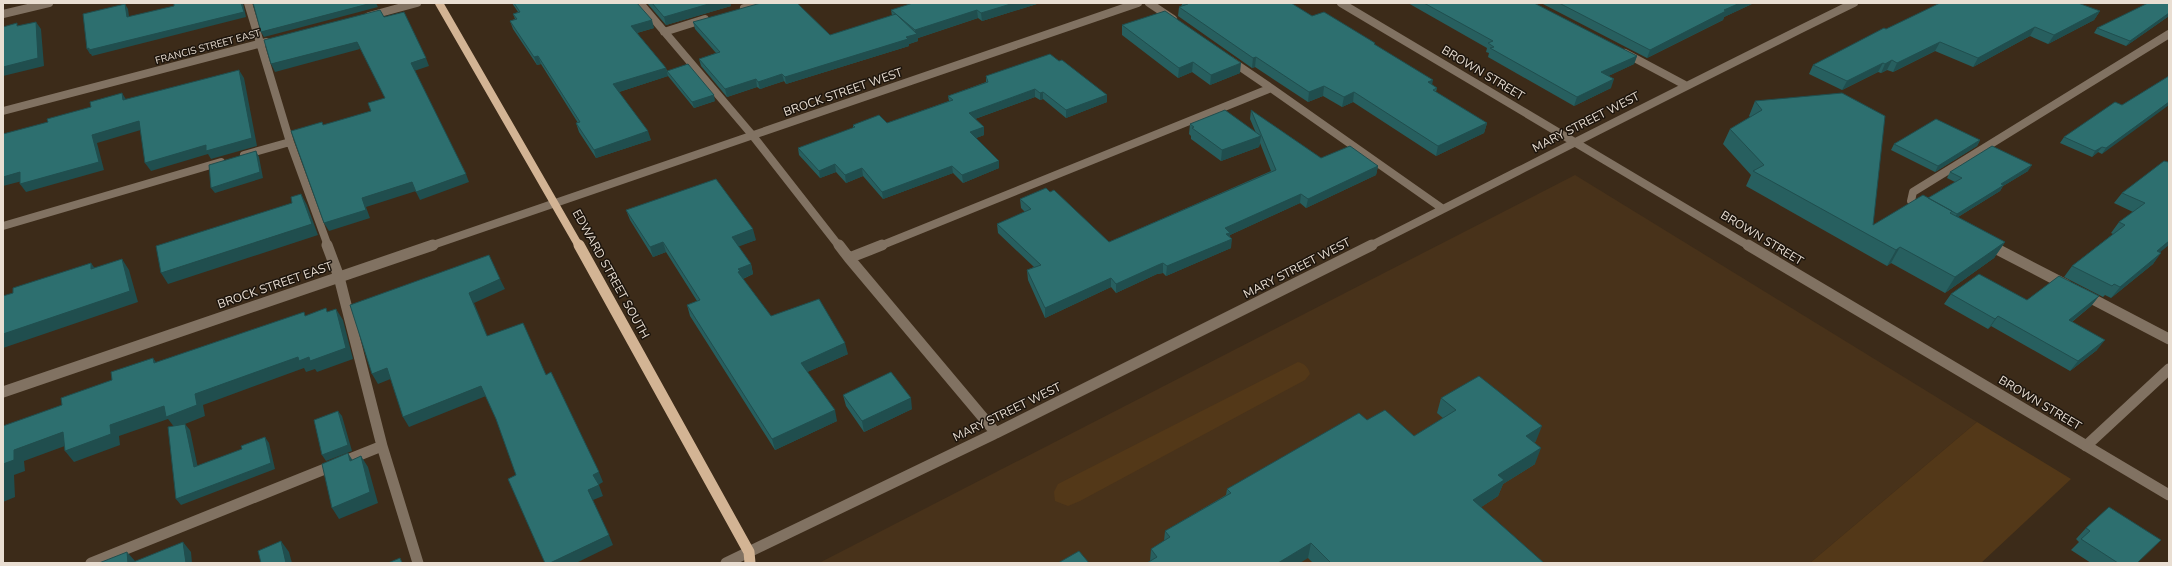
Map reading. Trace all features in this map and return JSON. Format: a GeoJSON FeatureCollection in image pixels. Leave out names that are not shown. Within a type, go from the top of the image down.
{"type":"FeatureCollection","features":[{"type":"Feature","properties":{"kind":"main road","name":"EDWARD STREET SOUTH"},"geometry":{"type":"LineString","coordinates":[[439,3],[556,204],[749,558]]}},
{"type":"Feature","properties":{"kind":"street"},"geometry":{"type":"LineString","coordinates":[[3,14],[49,3]]}},
{"type":"Feature","properties":{"kind":"street"},"geometry":{"type":"LineString","coordinates":[[248,3],[290,142],[339,277],[382,446],[418,563]]}},
{"type":"Feature","properties":{"kind":"street"},"geometry":{"type":"LineString","coordinates":[[358,19],[417,3]]}},
{"type":"Feature","properties":{"kind":"street"},"geometry":{"type":"LineString","coordinates":[[640,3],[753,136],[849,258],[996,433]]}},
{"type":"Feature","properties":{"kind":"street"},"geometry":{"type":"LineString","coordinates":[[738,10],[761,3]]}},
{"type":"Feature","properties":{"kind":"street","name":"BROCK STREET WEST"},"geometry":{"type":"LineString","coordinates":[[556,204],[1138,3]]}},
{"type":"Feature","properties":{"kind":"street"},"geometry":{"type":"LineString","coordinates":[[1149,3],[1181,25]]}},
{"type":"Feature","properties":{"kind":"street","name":"BROWN STREET"},"geometry":{"type":"LineString","coordinates":[[1341,3],[2169,495]]}},
{"type":"Feature","properties":{"kind":"street","name":"MARY STREET WEST"},"geometry":{"type":"LineString","coordinates":[[726,563],[749,558],[1575,143],[1685,85],[1854,3]]}},
{"type":"Feature","properties":{"kind":"street"},"geometry":{"type":"LineString","coordinates":[[664,32],[716,16]]}},
{"type":"Feature","properties":{"kind":"street"},"geometry":{"type":"LineString","coordinates":[[1934,216],[1920,209],[1911,201],[1913,192],[2169,34]]}},
{"type":"Feature","properties":{"kind":"street","name":"FRANCIS STREET EAST"},"geometry":{"type":"LineString","coordinates":[[3,110],[275,40]]}},
{"type":"Feature","properties":{"kind":"street"},"geometry":{"type":"LineString","coordinates":[[1614,48],[1685,85]]}},
{"type":"Feature","properties":{"kind":"street"},"geometry":{"type":"LineString","coordinates":[[1226,57],[1444,209]]}},
{"type":"Feature","properties":{"kind":"street"},"geometry":{"type":"LineString","coordinates":[[849,258],[1271,88]]}},
{"type":"Feature","properties":{"kind":"street"},"geometry":{"type":"LineString","coordinates":[[3,226],[290,142]]}},
{"type":"Feature","properties":{"kind":"street","name":"BROCK STREET EAST"},"geometry":{"type":"LineString","coordinates":[[3,392],[556,204]]}},
{"type":"Feature","properties":{"kind":"street"},"geometry":{"type":"LineString","coordinates":[[1982,241],[2169,339]]}},
{"type":"Feature","properties":{"kind":"street"},"geometry":{"type":"LineString","coordinates":[[2086,446],[2169,369]]}},
{"type":"Feature","properties":{"kind":"street"},"geometry":{"type":"LineString","coordinates":[[91,563],[382,446]]}},
{"type":"Feature","properties":{"kind":"shaded area"},"geometry":{"type":"Polygon","coordinates":[[[1575,175],[1977,422],[1810,563],[819,563],[1575,175]]]}},
{"type":"Feature","properties":{"kind":"shaded area"},"geometry":{"type":"Polygon","coordinates":[[[1298,362],[1306,366],[1310,374],[1305,380],[1080,501],[1068,506],[1055,501],[1054,492],[1058,484],[1298,362]]]}},
{"type":"Feature","properties":{"kind":"shaded area"},"geometry":{"type":"Polygon","coordinates":[[[1977,422],[2071,479],[1981,563],[1810,563],[1977,422]]]}},
{"type":"Feature","properties":{"kind":"building"},"geometry":{"type":"Polygon","coordinates":[[[174,3],[241,3],[244,12],[89,50],[89,48],[87,49],[83,14],[125,4],[127,17],[174,6],[174,3]]]}},
{"type":"Feature","properties":{"kind":"building"},"geometry":{"type":"Polygon","coordinates":[[[253,3],[372,3],[261,32],[253,3]]]}},
{"type":"Feature","properties":{"kind":"building"},"geometry":{"type":"Polygon","coordinates":[[[514,3],[637,3],[652,20],[631,26],[666,68],[613,84],[648,131],[594,150],[576,123],[580,122],[538,56],[534,57],[510,21],[517,19],[513,14],[520,12],[514,3]]]}},
{"type":"Feature","properties":{"kind":"building"},"geometry":{"type":"Polygon","coordinates":[[[652,3],[712,3],[664,17],[652,3]]]}},
{"type":"Feature","properties":{"kind":"building"},"geometry":{"type":"Polygon","coordinates":[[[761,3],[797,3],[830,35],[896,14],[917,34],[906,37],[908,39],[785,77],[782,74],[758,82],[756,79],[725,89],[699,59],[720,52],[693,22],[761,3]]]}},
{"type":"Feature","properties":{"kind":"building"},"geometry":{"type":"Polygon","coordinates":[[[913,3],[1014,3],[981,13],[977,10],[915,30],[891,10],[913,3]]]}},
{"type":"Feature","properties":{"kind":"building"},"geometry":{"type":"Polygon","coordinates":[[[1187,3],[1291,3],[1312,16],[1324,12],[1433,80],[1428,82],[1437,88],[1433,90],[1487,123],[1438,146],[1354,92],[1344,97],[1324,86],[1309,92],[1256,57],[1253,58],[1179,7],[1188,4],[1187,3]]]}},
{"type":"Feature","properties":{"kind":"building"},"geometry":{"type":"Polygon","coordinates":[[[1424,3],[1534,3],[1637,56],[1601,72],[1614,79],[1577,97],[1490,48],[1494,47],[1488,43],[1493,41],[1424,3]]]}},
{"type":"Feature","properties":{"kind":"building"},"geometry":{"type":"Polygon","coordinates":[[[1559,3],[1740,3],[1724,10],[1726,11],[1650,50],[1559,3]]]}},
{"type":"Feature","properties":{"kind":"building"},"geometry":{"type":"Polygon","coordinates":[[[1940,3],[2078,3],[2100,11],[2054,35],[2035,27],[1978,58],[1940,42],[1897,63],[1892,60],[1885,64],[1883,63],[1847,81],[1813,65],[1884,28],[1886,29],[1940,3]]]}},
{"type":"Feature","properties":{"kind":"building"},"geometry":{"type":"Polygon","coordinates":[[[2148,3],[2169,3],[2169,13],[2130,41],[2097,28],[2148,3]]]}},
{"type":"Feature","properties":{"kind":"building"},"geometry":{"type":"Polygon","coordinates":[[[380,10],[384,17],[404,12],[426,58],[411,63],[466,174],[416,192],[412,182],[362,198],[366,210],[324,223],[291,131],[322,122],[323,125],[371,111],[368,103],[385,98],[357,42],[271,64],[264,40],[380,10]]]}},
{"type":"Feature","properties":{"kind":"building"},"geometry":{"type":"Polygon","coordinates":[[[1165,11],[1241,63],[1211,75],[1193,62],[1179,68],[1122,25],[1165,11]]]}},
{"type":"Feature","properties":{"kind":"building"},"geometry":{"type":"Polygon","coordinates":[[[36,22],[38,58],[3,67],[3,27],[17,23],[17,26],[36,22]]]}},
{"type":"Feature","properties":{"kind":"building"},"geometry":{"type":"Polygon","coordinates":[[[1050,54],[1059,61],[1062,60],[1107,95],[1066,110],[1043,92],[1040,93],[1035,89],[969,113],[984,127],[970,132],[999,161],[962,175],[952,166],[882,192],[862,168],[845,175],[835,164],[819,171],[798,148],[855,127],[853,125],[879,115],[887,123],[953,100],[948,96],[988,82],[986,76],[1050,54]]]}},
{"type":"Feature","properties":{"kind":"building"},"geometry":{"type":"Polygon","coordinates":[[[688,64],[714,95],[692,102],[667,71],[688,64]]]}},
{"type":"Feature","properties":{"kind":"building"},"geometry":{"type":"Polygon","coordinates":[[[239,70],[252,138],[206,151],[206,145],[145,163],[139,121],[92,135],[99,162],[20,184],[20,172],[3,177],[3,134],[48,122],[47,119],[91,107],[90,102],[122,93],[123,100],[239,70]]]}},
{"type":"Feature","properties":{"kind":"building"},"geometry":{"type":"Polygon","coordinates":[[[2169,76],[2169,102],[2106,148],[2102,147],[2095,151],[2064,137],[2115,102],[2122,105],[2169,76]]]}},
{"type":"Feature","properties":{"kind":"building"},"geometry":{"type":"Polygon","coordinates":[[[1842,93],[1885,116],[1873,225],[1923,195],[1952,211],[1950,213],[2005,242],[1955,277],[1900,247],[1896,250],[1753,171],[1764,165],[1730,129],[1762,110],[1755,101],[1842,93]]]}},
{"type":"Feature","properties":{"kind":"building"},"geometry":{"type":"Polygon","coordinates":[[[1225,110],[1261,136],[1222,150],[1192,128],[1194,127],[1190,124],[1225,110]]]}},
{"type":"Feature","properties":{"kind":"building"},"geometry":{"type":"Polygon","coordinates":[[[1251,110],[1321,158],[1350,146],[1378,166],[1308,199],[1301,194],[1225,228],[1230,233],[1226,234],[1232,239],[1167,266],[1163,263],[1116,284],[1111,278],[1045,308],[1027,270],[1041,265],[997,224],[1031,209],[1020,199],[1046,188],[1050,192],[1054,190],[1109,242],[1276,170],[1251,110]]]}},
{"type":"Feature","properties":{"kind":"building"},"geometry":{"type":"Polygon","coordinates":[[[1936,119],[1980,140],[1938,166],[1894,144],[1936,119]]]}},
{"type":"Feature","properties":{"kind":"building"},"geometry":{"type":"Polygon","coordinates":[[[1992,146],[2032,165],[2001,184],[2004,185],[1957,214],[1928,198],[1962,178],[1950,172],[1992,146]]]}},
{"type":"Feature","properties":{"kind":"building"},"geometry":{"type":"Polygon","coordinates":[[[256,151],[260,172],[211,188],[209,165],[256,151]]]}},
{"type":"Feature","properties":{"kind":"building"},"geometry":{"type":"Polygon","coordinates":[[[2164,161],[2169,161],[2169,241],[2157,251],[2161,253],[2120,287],[2114,284],[2112,286],[2072,266],[2125,225],[2119,222],[2145,203],[2122,193],[2164,161]]]}},
{"type":"Feature","properties":{"kind":"building"},"geometry":{"type":"Polygon","coordinates":[[[716,179],[753,229],[732,237],[751,264],[738,269],[740,271],[738,272],[771,316],[819,299],[845,343],[801,363],[835,410],[772,439],[687,305],[700,300],[663,242],[650,247],[626,210],[716,179]]]}},
{"type":"Feature","properties":{"kind":"building"},"geometry":{"type":"Polygon","coordinates":[[[301,194],[312,224],[161,273],[156,246],[292,203],[291,197],[301,194]]]}},
{"type":"Feature","properties":{"kind":"building"},"geometry":{"type":"Polygon","coordinates":[[[489,255],[500,279],[469,293],[487,336],[523,323],[546,375],[551,372],[599,472],[593,475],[599,485],[588,490],[609,535],[550,563],[545,563],[508,479],[516,475],[496,419],[481,386],[403,417],[387,368],[372,374],[350,305],[489,255]]]}},
{"type":"Feature","properties":{"kind":"building"},"geometry":{"type":"Polygon","coordinates":[[[122,259],[130,291],[3,334],[3,296],[13,293],[13,288],[91,263],[91,269],[122,259]]]}},
{"type":"Feature","properties":{"kind":"building"},"geometry":{"type":"Polygon","coordinates":[[[1979,274],[2027,300],[2059,276],[2099,296],[2069,320],[2105,340],[2078,361],[1998,316],[1995,319],[1951,294],[1979,274]]]}},
{"type":"Feature","properties":{"kind":"building"},"geometry":{"type":"Polygon","coordinates":[[[326,308],[327,312],[336,309],[346,348],[310,361],[309,357],[299,361],[298,357],[195,394],[197,405],[166,417],[164,406],[110,425],[111,434],[65,451],[63,432],[14,450],[14,460],[3,464],[3,426],[62,405],[61,398],[112,380],[111,372],[153,358],[154,363],[304,312],[305,316],[326,308]]]}},
{"type":"Feature","properties":{"kind":"building"},"geometry":{"type":"Polygon","coordinates":[[[891,372],[911,398],[862,421],[843,395],[891,372]]]}},
{"type":"Feature","properties":{"kind":"building"},"geometry":{"type":"Polygon","coordinates":[[[1479,376],[1542,426],[1526,436],[1541,448],[1498,475],[1504,480],[1473,500],[1544,563],[1331,563],[1311,543],[1278,563],[1147,563],[1157,557],[1151,549],[1170,537],[1165,531],[1231,493],[1227,489],[1359,413],[1367,420],[1385,410],[1414,436],[1456,410],[1441,398],[1479,376]]]}},
{"type":"Feature","properties":{"kind":"building"},"geometry":{"type":"Polygon","coordinates":[[[338,411],[348,445],[322,455],[314,420],[338,411]]]}},
{"type":"Feature","properties":{"kind":"building"},"geometry":{"type":"Polygon","coordinates":[[[185,424],[194,467],[242,449],[241,446],[265,437],[271,463],[176,499],[168,427],[185,424]]]}},
{"type":"Feature","properties":{"kind":"building"},"geometry":{"type":"Polygon","coordinates":[[[348,453],[350,461],[361,456],[370,492],[332,508],[322,464],[348,453]]]}},
{"type":"Feature","properties":{"kind":"building"},"geometry":{"type":"Polygon","coordinates":[[[3,464],[4,486],[3,486],[3,464]]]}},
{"type":"Feature","properties":{"kind":"building"},"geometry":{"type":"Polygon","coordinates":[[[2109,507],[2161,540],[2137,563],[2118,563],[2081,539],[2090,531],[2086,528],[2109,507]]]}},
{"type":"Feature","properties":{"kind":"building"},"geometry":{"type":"Polygon","coordinates":[[[281,541],[286,563],[261,563],[258,551],[281,541]]]}},
{"type":"Feature","properties":{"kind":"building"},"geometry":{"type":"Polygon","coordinates":[[[183,542],[186,563],[131,563],[183,542]]]}},
{"type":"Feature","properties":{"kind":"building"},"geometry":{"type":"Polygon","coordinates":[[[1079,551],[1089,563],[1058,563],[1079,551]]]}},
{"type":"Feature","properties":{"kind":"building"},"geometry":{"type":"Polygon","coordinates":[[[127,552],[128,563],[99,563],[127,552]]]}},
{"type":"Feature","properties":{"kind":"building"},"geometry":{"type":"Polygon","coordinates":[[[400,558],[402,563],[388,563],[400,558]]]}}]}
